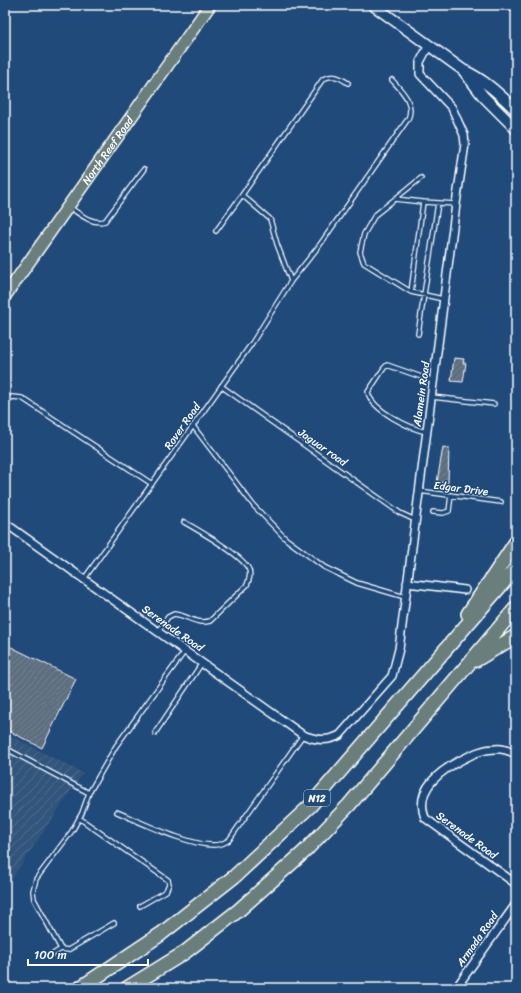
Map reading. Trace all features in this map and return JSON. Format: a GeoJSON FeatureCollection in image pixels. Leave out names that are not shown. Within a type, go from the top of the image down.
{"type":"FeatureCollection","features":[{"type":"Feature","properties":{"kind":"highway"},"geometry":{"type":"LineString","coordinates":[[449,647],[459,626],[516,542]]}},
{"type":"Feature","properties":{"kind":"highway","name":"N12"},"geometry":{"type":"LineString","coordinates":[[80,988],[161,934],[235,876],[304,812],[449,647],[516,568]]}},
{"type":"Feature","properties":{"kind":"highway","name":"N12"},"geometry":{"type":"LineString","coordinates":[[126,988],[184,953],[239,910],[304,852],[349,805],[516,608]]}},
{"type":"Feature","properties":{"kind":"highway"},"geometry":{"type":"LineString","coordinates":[[471,662],[516,636]]}},
{"type":"Feature","properties":{"kind":"main road","name":"North Reef Road"},"geometry":{"type":"LineString","coordinates":[[5,296],[210,5]]}},
{"type":"Feature","properties":{"kind":"main road"},"geometry":{"type":"LineString","coordinates":[[375,6],[463,70],[489,84],[516,110]]}},
{"type":"Feature","properties":{"kind":"main road"},"geometry":{"type":"LineString","coordinates":[[463,70],[483,96],[516,129]]}},
{"type":"Feature","properties":{"kind":"street","name":"Alamein Road"},"geometry":{"type":"LineString","coordinates":[[333,739],[340,735],[392,676],[399,649],[465,144],[464,135],[452,108],[420,74],[420,62],[429,45]]}},
{"type":"Feature","properties":{"kind":"street","name":"Serenade Road"},"geometry":{"type":"LineString","coordinates":[[5,523],[304,735],[313,739],[333,739]]}},
{"type":"Feature","properties":{"kind":"street"},"geometry":{"type":"LineString","coordinates":[[407,583],[464,590]]}},
{"type":"Feature","properties":{"kind":"street","name":"Serenade Road"},"geometry":{"type":"LineString","coordinates":[[516,754],[507,750],[495,749],[480,751],[449,766],[437,775],[425,792],[422,810],[425,818],[516,884]]}},
{"type":"Feature","properties":{"kind":"street","name":"Armada Road"},"geometry":{"type":"LineString","coordinates":[[456,988],[516,904]]}},
{"type":"Feature","properties":{"kind":"lane"},"geometry":{"type":"LineString","coordinates":[[216,231],[323,79],[338,76],[348,83]]}},
{"type":"Feature","properties":{"kind":"lane","name":"Rover Road"},"geometry":{"type":"LineString","coordinates":[[84,579],[252,343],[291,281],[318,246],[408,119],[411,112],[408,98],[392,80]]}},
{"type":"Feature","properties":{"kind":"lane"},"geometry":{"type":"LineString","coordinates":[[68,206],[92,222],[98,223],[105,221],[144,169]]}},
{"type":"Feature","properties":{"kind":"lane"},"geometry":{"type":"LineString","coordinates":[[421,178],[375,215],[364,234],[360,252],[364,263],[411,292],[444,299]]}},
{"type":"Feature","properties":{"kind":"lane"},"geometry":{"type":"LineString","coordinates":[[242,194],[270,219],[277,244],[291,281]]}},
{"type":"Feature","properties":{"kind":"lane"},"geometry":{"type":"LineString","coordinates":[[395,199],[456,204]]}},
{"type":"Feature","properties":{"kind":"lane"},"geometry":{"type":"LineString","coordinates":[[411,292],[422,202]]}},
{"type":"Feature","properties":{"kind":"lane"},"geometry":{"type":"LineString","coordinates":[[418,334],[438,203]]}},
{"type":"Feature","properties":{"kind":"lane"},"geometry":{"type":"LineString","coordinates":[[427,432],[406,426],[372,402],[368,392],[384,368],[387,366],[434,381]]}},
{"type":"Feature","properties":{"kind":"lane","name":"Jaguar road"},"geometry":{"type":"LineString","coordinates":[[221,386],[400,513],[415,520]]}},
{"type":"Feature","properties":{"kind":"lane"},"geometry":{"type":"LineString","coordinates":[[432,397],[494,404]]}},
{"type":"Feature","properties":{"kind":"lane"},"geometry":{"type":"LineString","coordinates":[[5,403],[12,398],[22,398],[152,484]]}},
{"type":"Feature","properties":{"kind":"lane"},"geometry":{"type":"LineString","coordinates":[[193,426],[254,506],[286,539],[324,567],[357,583],[406,597]]}},
{"type":"Feature","properties":{"kind":"lane","name":"Edgar Drive"},"geometry":{"type":"LineString","coordinates":[[419,492],[501,502]]}},
{"type":"Feature","properties":{"kind":"lane"},"geometry":{"type":"LineString","coordinates":[[433,512],[443,513],[449,511],[451,495]]}},
{"type":"Feature","properties":{"kind":"lane"},"geometry":{"type":"LineString","coordinates":[[158,631],[168,617],[174,614],[179,614],[196,622],[204,623],[210,621],[247,585],[250,578],[250,570],[240,560],[209,536],[184,522]]}},
{"type":"Feature","properties":{"kind":"lane"},"geometry":{"type":"LineString","coordinates":[[61,949],[34,899],[33,891],[36,879],[72,831],[89,793],[116,746],[185,650]]}},
{"type":"Feature","properties":{"kind":"lane"},"geometry":{"type":"LineString","coordinates":[[155,733],[202,662]]}},
{"type":"Feature","properties":{"kind":"lane"},"geometry":{"type":"LineString","coordinates":[[117,812],[164,833],[208,844],[220,845],[229,840],[304,735]]}},
{"type":"Feature","properties":{"kind":"lane"},"geometry":{"type":"LineString","coordinates":[[5,748],[89,793]]}},
{"type":"Feature","properties":{"kind":"lane"},"geometry":{"type":"LineString","coordinates":[[79,818],[168,880],[169,884],[166,890],[140,906]]}},
{"type":"Feature","properties":{"kind":"lane"},"geometry":{"type":"LineString","coordinates":[[52,954],[61,949],[68,950],[114,923]]}},
{"type":"Feature","properties":{"kind":"shaded area"},"geometry":{"type":"Polygon","coordinates":[[[5,733],[83,773],[5,889],[5,733]]]}},
{"type":"Feature","properties":{"kind":"building"},"geometry":{"type":"Polygon","coordinates":[[[454,358],[464,359],[463,363],[466,363],[463,382],[451,381],[454,358]]]}},
{"type":"Feature","properties":{"kind":"building"},"geometry":{"type":"Polygon","coordinates":[[[443,447],[449,448],[448,483],[437,482],[443,447]]]}},
{"type":"Feature","properties":{"kind":"building"},"geometry":{"type":"Polygon","coordinates":[[[5,644],[76,679],[42,748],[5,729],[5,644]]]}}]}
